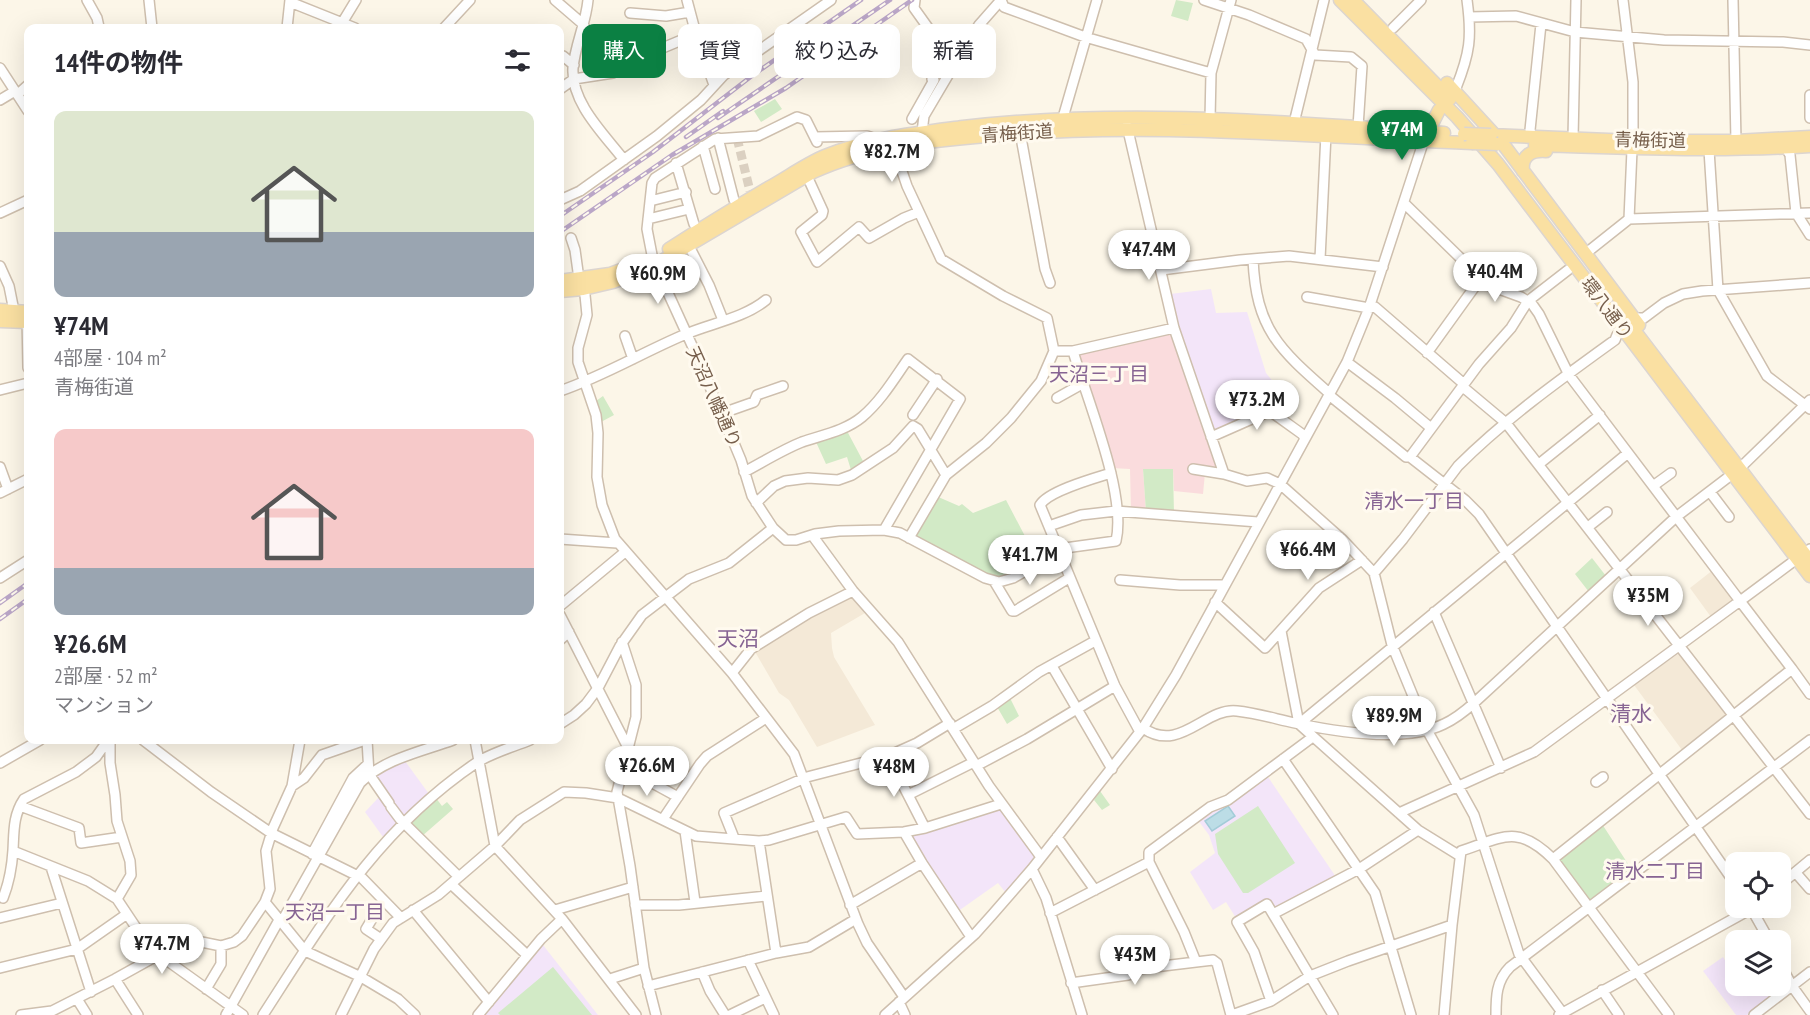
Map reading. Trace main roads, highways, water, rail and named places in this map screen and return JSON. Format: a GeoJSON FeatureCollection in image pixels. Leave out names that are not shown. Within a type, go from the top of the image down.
{"type":"FeatureCollection","features":[{"type":"Feature","properties":{"kind":"main road"},"geometry":{"type":"LineString","coordinates":[[1331,0],[1467,138],[1487,161],[1617,335],[1659,371]]}},
{"type":"Feature","properties":{"kind":"main road","name":"環八通り"},"geometry":{"type":"LineString","coordinates":[[1340,0],[1457,117],[1498,164],[1735,471],[1805,555],[1810,576]]}},
{"type":"Feature","properties":{"kind":"main road","name":"環八通り"},"geometry":{"type":"LineString","coordinates":[[1353,0],[1443,91],[1507,162],[1659,371]]}},
{"type":"Feature","properties":{"kind":"main road"},"geometry":{"type":"LineString","coordinates":[[1365,0],[1457,94],[1523,171],[1634,318],[1653,347],[1659,371]]}},
{"type":"Feature","properties":{"kind":"main road"},"geometry":{"type":"LineString","coordinates":[[1425,136],[1439,110]]}},
{"type":"Feature","properties":{"kind":"main road","name":"青梅街道"},"geometry":{"type":"LineString","coordinates":[[654,262],[824,156],[922,132],[1070,119],[1210,119],[1295,122],[1425,136]]}},
{"type":"Feature","properties":{"kind":"main road","name":"青梅街道"},"geometry":{"type":"LineString","coordinates":[[564,282],[581,284],[613,282],[689,246],[807,176],[886,141],[1020,132],[1128,129],[1425,136],[1709,150],[1810,146]]}},
{"type":"Feature","properties":{"kind":"main road","name":"青梅街道"},"geometry":{"type":"LineString","coordinates":[[1497,140],[1532,137],[1569,142]]}},
{"type":"Feature","properties":{"kind":"main road","name":"青梅街道"},"geometry":{"type":"LineString","coordinates":[[1632,146],[1810,137]]}},
{"type":"Feature","properties":{"kind":"main road"},"geometry":{"type":"LineString","coordinates":[[1523,171],[1524,158],[1530,153],[1536,150],[1556,151],[1569,142]]}},
{"type":"Feature","properties":{"kind":"main road","name":"青梅街道"},"geometry":{"type":"LineString","coordinates":[[564,290],[581,284]]}},
{"type":"Feature","properties":{"kind":"main road"},"geometry":{"type":"LineString","coordinates":[[0,310],[14,311],[24,315]]}},
{"type":"Feature","properties":{"kind":"main road"},"geometry":{"type":"LineString","coordinates":[[0,321],[24,318]]}},
{"type":"Feature","properties":{"kind":"water"},"geometry":{"type":"Polygon","coordinates":[[[1228,806],[1235,816],[1212,831],[1205,821],[1228,806]]]}},
{"type":"Feature","properties":{"kind":"tunnel"},"geometry":{"type":"LineString","coordinates":[[737,138],[750,191]]}},
{"type":"Feature","properties":{"kind":"railway"},"geometry":{"type":"LineString","coordinates":[[564,213],[653,152],[753,75],[861,0]]}},
{"type":"Feature","properties":{"kind":"railway"},"geometry":{"type":"LineString","coordinates":[[718,118],[890,0]]}},
{"type":"Feature","properties":{"kind":"railway"},"geometry":{"type":"LineString","coordinates":[[564,229],[672,155],[786,88],[912,0]]}},
{"type":"Feature","properties":{"kind":"railway"},"geometry":{"type":"LineString","coordinates":[[686,137],[723,111]]}},
{"type":"Feature","properties":{"kind":"railway"},"geometry":{"type":"LineString","coordinates":[[0,603],[24,586]]}},
{"type":"Feature","properties":{"kind":"railway"},"geometry":{"type":"LineString","coordinates":[[0,619],[24,602]]}},
{"type":"Feature","properties":{"kind":"district","name":"天沼三丁目"},"geometry":{"type":"Point","coordinates":[1099,374]}},
{"type":"Feature","properties":{"kind":"district","name":"清水一丁目"},"geometry":{"type":"Point","coordinates":[1414,501]}},
{"type":"Feature","properties":{"kind":"district","name":"天沼"},"geometry":{"type":"Point","coordinates":[738,638]}},
{"type":"Feature","properties":{"kind":"district","name":"清水"},"geometry":{"type":"Point","coordinates":[1631,713]}},
{"type":"Feature","properties":{"kind":"district","name":"清水二丁目"},"geometry":{"type":"Point","coordinates":[1655,871]}},
{"type":"Feature","properties":{"kind":"district","name":"天沼一丁目"},"geometry":{"type":"Point","coordinates":[335,912]}}]}
